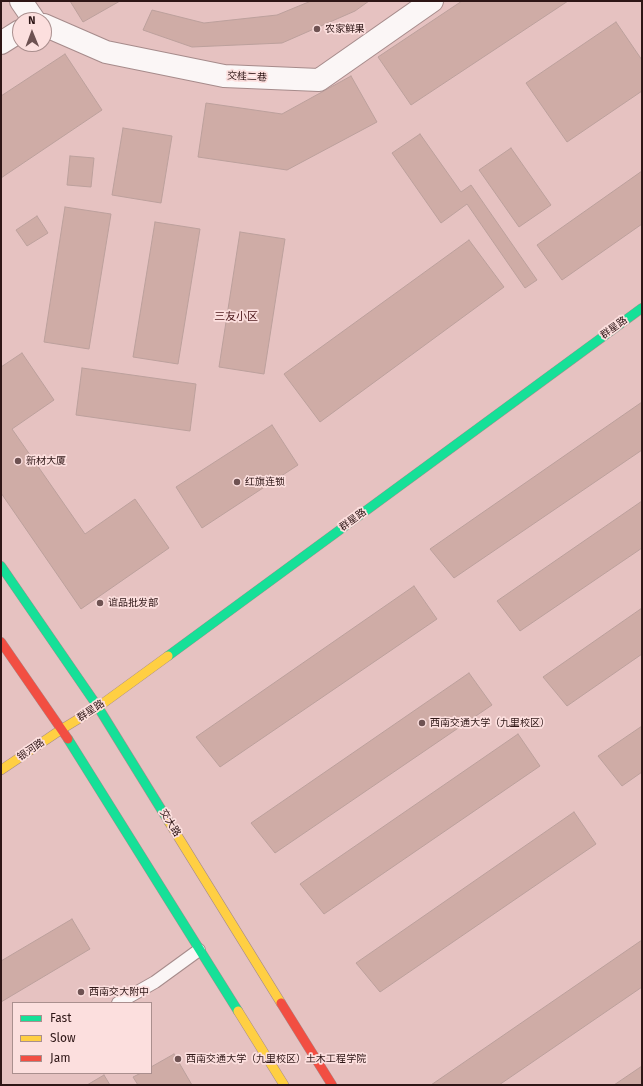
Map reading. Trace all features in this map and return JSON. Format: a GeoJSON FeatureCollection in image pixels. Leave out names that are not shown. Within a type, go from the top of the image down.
{"type":"FeatureCollection","features":[{"type":"Feature","properties":{"kind":"main road","name":"群星路"},"geometry":{"type":"LineString","coordinates":[[62,729],[98,707],[642,308]]}},
{"type":"Feature","properties":{"kind":"main road","name":"交大路"},"geometry":{"type":"LineString","coordinates":[[1,566],[98,707],[332,1085]]}},
{"type":"Feature","properties":{"kind":"main road"},"geometry":{"type":"LineString","coordinates":[[1,642],[62,729],[284,1085]]}},
{"type":"Feature","properties":{"kind":"main road","name":"银河路"},"geometry":{"type":"LineString","coordinates":[[1,770],[62,729]]}},
{"type":"Feature","properties":{"kind":"street"},"geometry":{"type":"LineString","coordinates":[[21,1],[29,12]]}},
{"type":"Feature","properties":{"kind":"street","name":"交桂二巷"},"geometry":{"type":"LineString","coordinates":[[52,28],[106,52],[224,76],[319,80],[432,1]]}},
{"type":"Feature","properties":{"kind":"street"},"geometry":{"type":"LineString","coordinates":[[1,43],[12,36]]}},
{"type":"Feature","properties":{"kind":"lane"},"geometry":{"type":"LineString","coordinates":[[120,1002],[155,982],[199,950]]}},
{"type":"Feature","properties":{"kind":"building"},"geometry":{"type":"Polygon","coordinates":[[[70,1],[120,1],[83,22],[70,1]]]}},
{"type":"Feature","properties":{"kind":"building"},"geometry":{"type":"Polygon","coordinates":[[[311,1],[369,1],[355,11],[282,43],[192,47],[143,30],[152,10],[204,23],[277,15],[311,1]]]}},
{"type":"Feature","properties":{"kind":"building"},"geometry":{"type":"Polygon","coordinates":[[[462,1],[568,1],[411,105],[378,57],[462,1]]]}},
{"type":"Feature","properties":{"kind":"building"},"geometry":{"type":"Polygon","coordinates":[[[616,22],[642,60],[642,91],[567,142],[526,83],[616,22]]]}},
{"type":"Feature","properties":{"kind":"building"},"geometry":{"type":"Polygon","coordinates":[[[65,54],[102,110],[1,178],[1,96],[65,54]]]}},
{"type":"Feature","properties":{"kind":"building"},"geometry":{"type":"Polygon","coordinates":[[[351,76],[377,122],[287,170],[198,157],[206,103],[282,114],[351,76]]]}},
{"type":"Feature","properties":{"kind":"building"},"geometry":{"type":"Polygon","coordinates":[[[123,128],[172,136],[161,203],[112,195],[123,128]]]}},
{"type":"Feature","properties":{"kind":"building"},"geometry":{"type":"Polygon","coordinates":[[[420,134],[461,192],[471,185],[537,280],[525,288],[467,204],[441,223],[392,153],[420,134]]]}},
{"type":"Feature","properties":{"kind":"building"},"geometry":{"type":"Polygon","coordinates":[[[511,148],[551,205],[519,227],[479,170],[511,148]]]}},
{"type":"Feature","properties":{"kind":"building"},"geometry":{"type":"Polygon","coordinates":[[[70,156],[94,158],[91,187],[67,185],[70,156]]]}},
{"type":"Feature","properties":{"kind":"building"},"geometry":{"type":"Polygon","coordinates":[[[642,171],[642,224],[562,280],[537,245],[642,171]]]}},
{"type":"Feature","properties":{"kind":"building"},"geometry":{"type":"Polygon","coordinates":[[[65,207],[111,214],[89,349],[44,342],[65,207]]]}},
{"type":"Feature","properties":{"kind":"building"},"geometry":{"type":"Polygon","coordinates":[[[37,216],[48,233],[27,246],[16,230],[37,216]]]}},
{"type":"Feature","properties":{"kind":"building"},"geometry":{"type":"Polygon","coordinates":[[[155,222],[200,229],[178,364],[133,357],[155,222]]]}},
{"type":"Feature","properties":{"kind":"building"},"geometry":{"type":"Polygon","coordinates":[[[240,232],[285,239],[264,374],[219,367],[240,232]]]}},
{"type":"Feature","properties":{"kind":"building"},"geometry":{"type":"Polygon","coordinates":[[[469,240],[504,287],[320,422],[284,374],[469,240]]]}},
{"type":"Feature","properties":{"kind":"building","name":"新材大厦"},"geometry":{"type":"Polygon","coordinates":[[[22,353],[54,400],[12,429],[85,534],[135,499],[169,548],[81,609],[1,493],[1,367],[22,353]]]}},
{"type":"Feature","properties":{"kind":"building"},"geometry":{"type":"Polygon","coordinates":[[[82,368],[196,384],[190,431],[76,415],[82,368]]]}},
{"type":"Feature","properties":{"kind":"building"},"geometry":{"type":"Polygon","coordinates":[[[642,402],[642,450],[454,578],[430,549],[642,402]]]}},
{"type":"Feature","properties":{"kind":"building"},"geometry":{"type":"Polygon","coordinates":[[[272,425],[298,465],[202,528],[176,487],[272,425]]]}},
{"type":"Feature","properties":{"kind":"building"},"geometry":{"type":"Polygon","coordinates":[[[642,501],[642,548],[520,631],[497,601],[642,501]]]}},
{"type":"Feature","properties":{"kind":"building"},"geometry":{"type":"Polygon","coordinates":[[[414,586],[437,619],[220,767],[196,737],[414,586]]]}},
{"type":"Feature","properties":{"kind":"building"},"geometry":{"type":"Polygon","coordinates":[[[642,608],[642,654],[567,706],[543,677],[642,608]]]}},
{"type":"Feature","properties":{"kind":"building"},"geometry":{"type":"Polygon","coordinates":[[[469,673],[492,705],[275,853],[251,823],[469,673]]]}},
{"type":"Feature","properties":{"kind":"building"},"geometry":{"type":"Polygon","coordinates":[[[642,726],[642,772],[622,786],[598,756],[642,726]]]}},
{"type":"Feature","properties":{"kind":"building"},"geometry":{"type":"Polygon","coordinates":[[[518,734],[540,766],[324,914],[300,884],[518,734]]]}},
{"type":"Feature","properties":{"kind":"building"},"geometry":{"type":"Polygon","coordinates":[[[574,812],[596,844],[380,992],[356,963],[574,812]]]}},
{"type":"Feature","properties":{"kind":"building"},"geometry":{"type":"Polygon","coordinates":[[[72,919],[90,949],[1,1002],[1,961],[72,919]]]}},
{"type":"Feature","properties":{"kind":"building"},"geometry":{"type":"Polygon","coordinates":[[[642,940],[642,987],[499,1085],[431,1085],[642,940]]]}},
{"type":"Feature","properties":{"kind":"building"},"geometry":{"type":"Polygon","coordinates":[[[174,1054],[192,1085],[138,1085],[133,1077],[139,1074],[152,1074],[152,1066],[174,1054]]]}},
{"type":"Feature","properties":{"kind":"building"},"geometry":{"type":"Polygon","coordinates":[[[642,1066],[642,1085],[614,1085],[642,1066]]]}},
{"type":"Feature","properties":{"kind":"building"},"geometry":{"type":"Polygon","coordinates":[[[104,1075],[110,1085],[87,1085],[104,1075]]]}},
{"type":"Feature","properties":{"kind":"traffic: fast"},"geometry":{"type":"LineString","coordinates":[[168,656],[642,308]]}},
{"type":"Feature","properties":{"kind":"traffic: fast"},"geometry":{"type":"LineString","coordinates":[[1,566],[98,707],[169,822]]}},
{"type":"Feature","properties":{"kind":"traffic: fast"},"geometry":{"type":"LineString","coordinates":[[68,739],[238,1011]]}},
{"type":"Feature","properties":{"kind":"traffic: slow"},"geometry":{"type":"LineString","coordinates":[[1,770],[98,707],[168,656]]}},
{"type":"Feature","properties":{"kind":"traffic: slow"},"geometry":{"type":"LineString","coordinates":[[169,822],[281,1003]]}},
{"type":"Feature","properties":{"kind":"traffic: slow"},"geometry":{"type":"LineString","coordinates":[[238,1011],[284,1085]]}},
{"type":"Feature","properties":{"kind":"traffic: jam"},"geometry":{"type":"LineString","coordinates":[[1,642],[68,739]]}},
{"type":"Feature","properties":{"kind":"traffic: jam"},"geometry":{"type":"LineString","coordinates":[[281,1003],[332,1085]]}},
{"type":"Feature","properties":{"kind":"place","name":"农家鲜果"},"geometry":{"type":"Point","coordinates":[317,29]}},
{"type":"Feature","properties":{"kind":"place","name":"新材大厦"},"geometry":{"type":"Point","coordinates":[18,461]}},
{"type":"Feature","properties":{"kind":"place","name":"红旗连锁"},"geometry":{"type":"Point","coordinates":[237,482]}},
{"type":"Feature","properties":{"kind":"place","name":"谊品批发部"},"geometry":{"type":"Point","coordinates":[100,603]}},
{"type":"Feature","properties":{"kind":"place","name":"西南交通大学（九里校区）"},"geometry":{"type":"Point","coordinates":[422,723]}},
{"type":"Feature","properties":{"kind":"place","name":"西南交大附中"},"geometry":{"type":"Point","coordinates":[81,992]}},
{"type":"Feature","properties":{"kind":"place","name":"西南交通大学（九里校区）土木工程学院"},"geometry":{"type":"Point","coordinates":[178,1059]}},
{"type":"Feature","properties":{"kind":"district","name":"三友小区"},"geometry":{"type":"Point","coordinates":[236,317]}}]}
